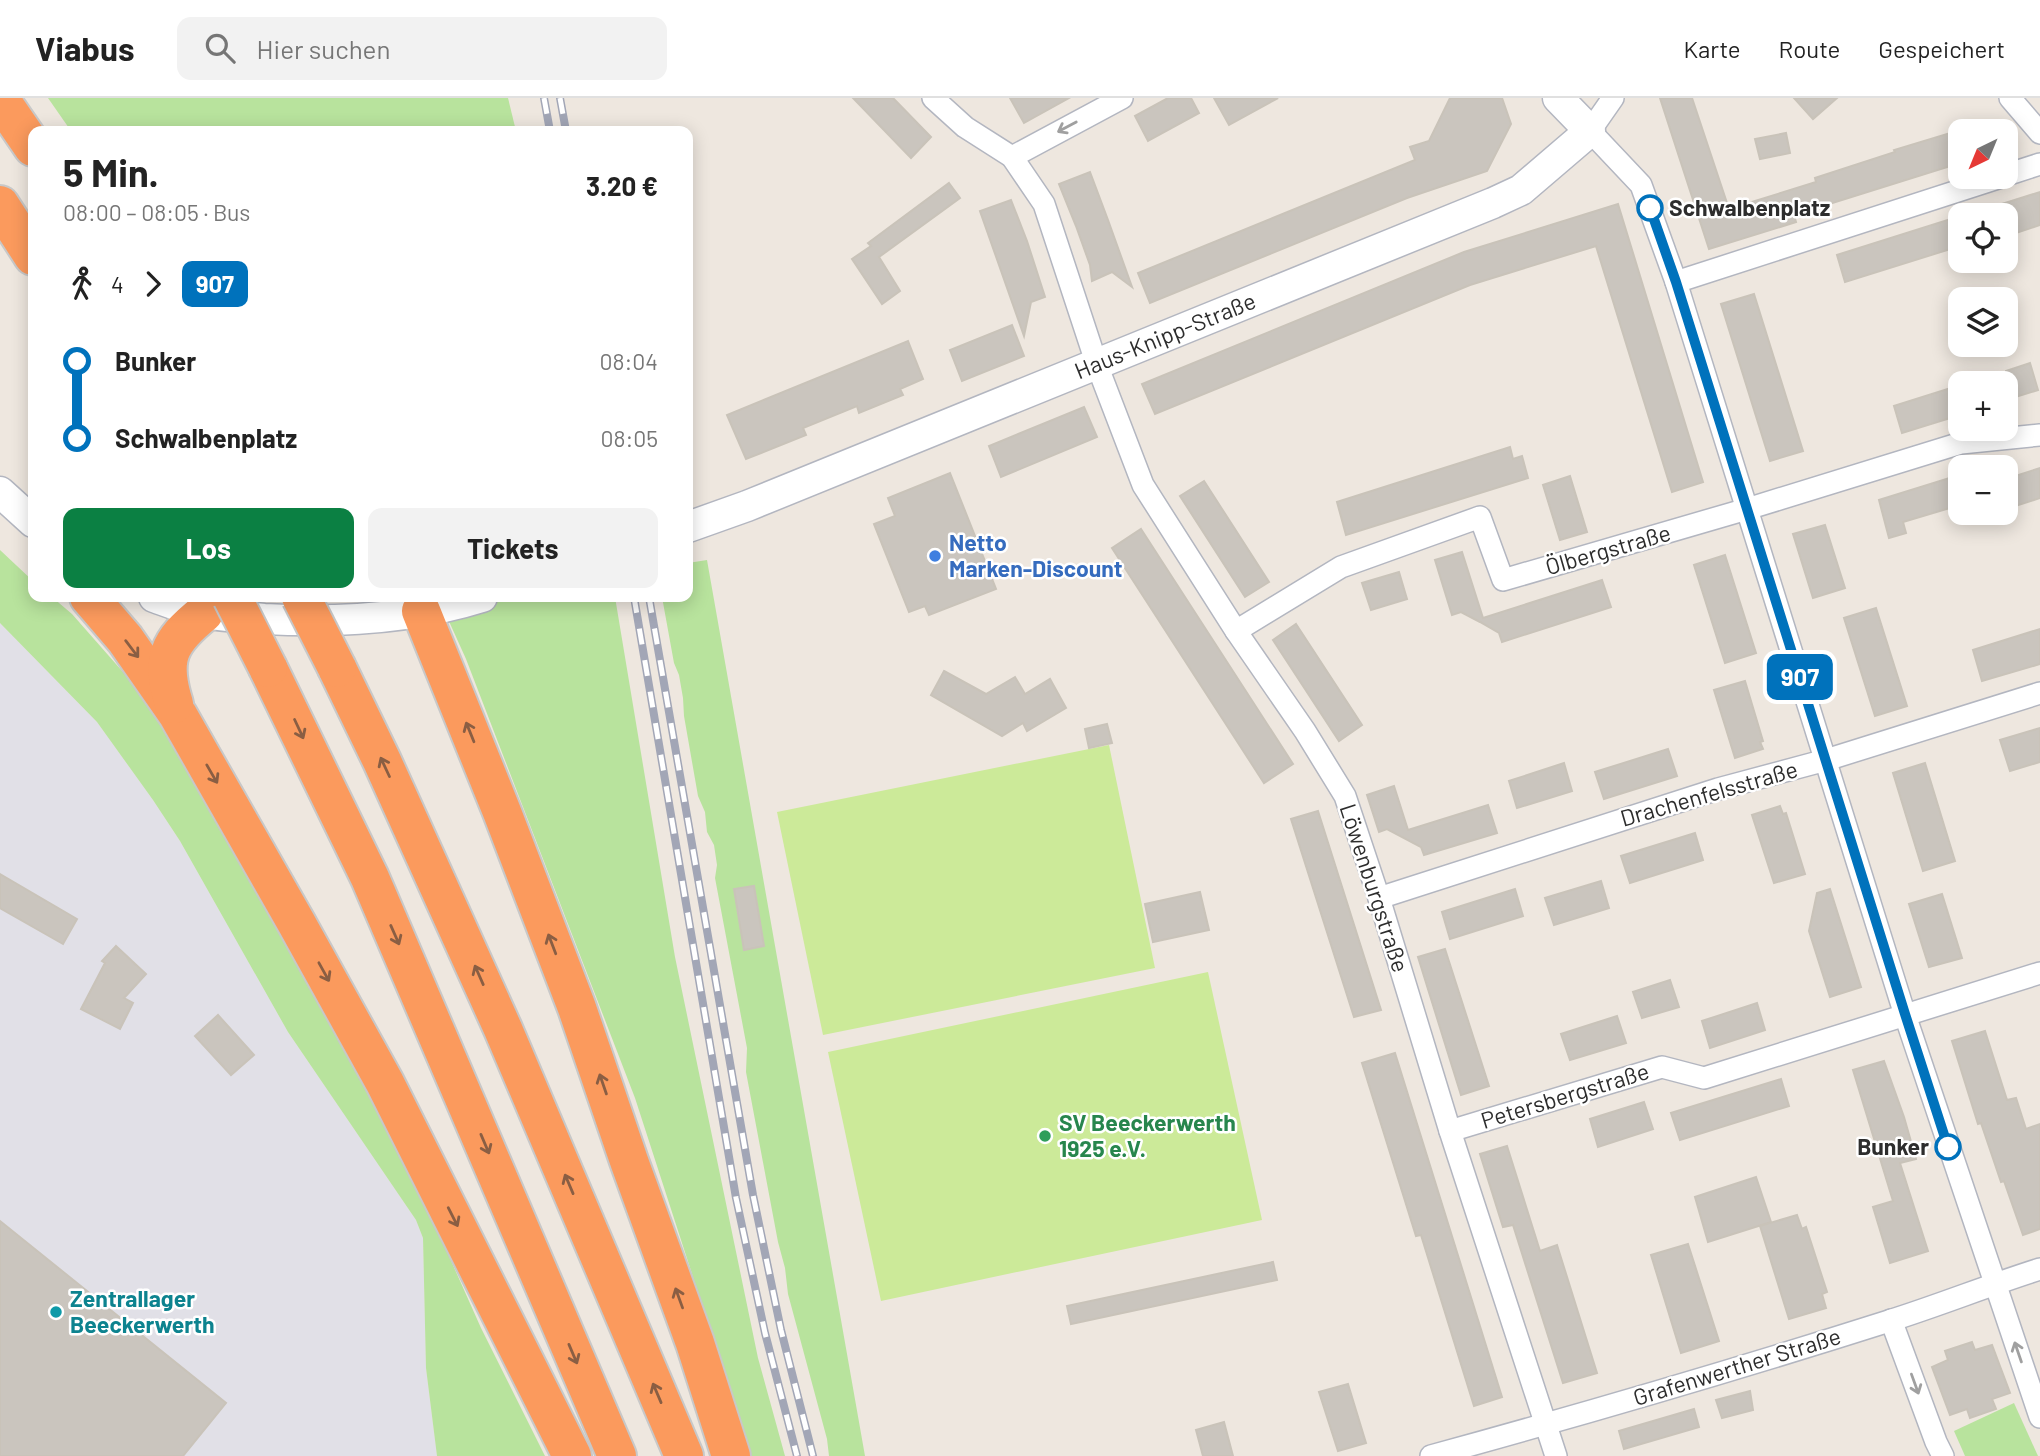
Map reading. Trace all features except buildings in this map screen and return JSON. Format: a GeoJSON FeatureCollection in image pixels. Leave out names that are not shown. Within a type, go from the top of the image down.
{"type":"FeatureCollection","features":[{"type":"Feature","properties":{"kind":"highway"},"geometry":{"type":"LineString","coordinates":[[0,99],[28,140]]}},
{"type":"Feature","properties":{"kind":"highway"},"geometry":{"type":"LineString","coordinates":[[0,205],[28,248]]}},
{"type":"Feature","properties":{"kind":"highway"},"geometry":{"type":"LineString","coordinates":[[93,602],[125,639],[178,715],[298,924],[384,1083],[572,1456]]}},
{"type":"Feature","properties":{"kind":"highway"},"geometry":{"type":"LineString","coordinates":[[304,602],[382,761],[503,1029],[684,1456]]}},
{"type":"Feature","properties":{"kind":"highway"},"geometry":{"type":"LineString","coordinates":[[178,715],[166,674],[171,649],[180,635],[218,605],[268,668],[370,878],[617,1456]]}},
{"type":"Feature","properties":{"kind":"highway"},"geometry":{"type":"LineString","coordinates":[[421,611],[577,1008],[732,1456]]}},
{"type":"Feature","properties":{"kind":"street"},"geometry":{"type":"LineString","coordinates":[[933,98],[965,127],[1012,157],[1122,98]]}},
{"type":"Feature","properties":{"kind":"street"},"geometry":{"type":"LineString","coordinates":[[1558,98],[1641,185],[1676,282],[1905,1014],[2040,1416]]}},
{"type":"Feature","properties":{"kind":"street","name":"Haus-Knipp-Straße"},"geometry":{"type":"LineString","coordinates":[[693,525],[1097,365],[1271,292],[1466,215],[1521,190],[1590,131],[1613,98]]}},
{"type":"Feature","properties":{"kind":"street"},"geometry":{"type":"LineString","coordinates":[[2010,98],[2040,132]]}},
{"type":"Feature","properties":{"kind":"street","name":"Löwenburgstraße"},"geometry":{"type":"LineString","coordinates":[[1012,157],[1044,204],[1097,365],[1143,485],[1236,631],[1306,731],[1345,796],[1556,1456]]}},
{"type":"Feature","properties":{"kind":"street"},"geometry":{"type":"LineString","coordinates":[[2018,171],[2040,164]]}},
{"type":"Feature","properties":{"kind":"street"},"geometry":{"type":"LineString","coordinates":[[1676,282],[1963,189]]}},
{"type":"Feature","properties":{"kind":"street","name":"Ölbergstraße"},"geometry":{"type":"LineString","coordinates":[[1236,631],[1341,567],[1480,517],[1503,580],[1961,443],[2040,435]]}},
{"type":"Feature","properties":{"kind":"street"},"geometry":{"type":"LineString","coordinates":[[0,492],[28,517]]}},
{"type":"Feature","properties":{"kind":"street"},"geometry":{"type":"LineString","coordinates":[[168,602],[181,607],[218,605],[228,616],[286,620],[377,617],[460,602]]}},
{"type":"Feature","properties":{"kind":"street","name":"Drachenfelsstraße"},"geometry":{"type":"LineString","coordinates":[[1379,898],[1718,789],[1826,760],[2040,693]]}},
{"type":"Feature","properties":{"kind":"street","name":"Petersbergstraße"},"geometry":{"type":"LineString","coordinates":[[1450,1131],[1662,1067],[1704,1078],[2040,973]]}},
{"type":"Feature","properties":{"kind":"street","name":"Grafenwerther Straße"},"geometry":{"type":"LineString","coordinates":[[1431,1456],[1545,1425],[1891,1320],[2040,1269]]}},
{"type":"Feature","properties":{"kind":"street"},"geometry":{"type":"LineString","coordinates":[[1891,1320],[1943,1456]]}},
{"type":"Feature","properties":{"kind":"shaded area"},"geometry":{"type":"Polygon","coordinates":[[[0,623],[97,722],[153,800],[180,841],[288,1032],[416,1220],[423,1238],[426,1368],[437,1456],[0,1456],[0,623]]]}},
{"type":"Feature","properties":{"kind":"green space"},"geometry":{"type":"Polygon","coordinates":[[[48,98],[508,98],[515,126],[68,126],[48,98]]]}},
{"type":"Feature","properties":{"kind":"green space"},"geometry":{"type":"Polygon","coordinates":[[[0,550],[28,576],[28,602],[58,602],[72,614],[145,697],[329,1020],[428,1209],[481,1328],[545,1456],[437,1456],[426,1368],[423,1238],[416,1220],[288,1032],[180,841],[153,800],[97,722],[0,623],[0,550]]]}},
{"type":"Feature","properties":{"kind":"green space"},"geometry":{"type":"Polygon","coordinates":[[[707,560],[865,1456],[829,1456],[827,1439],[788,1294],[746,1072],[747,1048],[715,878],[717,865],[714,845],[707,832],[705,812],[698,796],[679,675],[674,663],[663,602],[693,602],[693,562],[707,560]]]}},
{"type":"Feature","properties":{"kind":"green space"},"geometry":{"type":"Polygon","coordinates":[[[440,602],[616,602],[675,957],[758,1358],[785,1456],[751,1456],[635,1098],[466,659],[440,602]]]}},
{"type":"Feature","properties":{"kind":"green space"},"geometry":{"type":"Polygon","coordinates":[[[1109,745],[1155,968],[823,1035],[777,812],[1109,745]]]}},
{"type":"Feature","properties":{"kind":"green space","name":"SV Beeckerwerth 1925 e.V."},"geometry":{"type":"Polygon","coordinates":[[[1208,972],[1262,1220],[881,1301],[828,1052],[1208,972]]]}},
{"type":"Feature","properties":{"kind":"green space"},"geometry":{"type":"Polygon","coordinates":[[[2014,1403],[2038,1456],[1965,1456],[1954,1431],[2014,1403]]]}},
{"type":"Feature","properties":{"kind":"railway"},"geometry":{"type":"LineString","coordinates":[[544,98],[549,126]]}},
{"type":"Feature","properties":{"kind":"railway"},"geometry":{"type":"LineString","coordinates":[[560,98],[565,126]]}},
{"type":"Feature","properties":{"kind":"railway"},"geometry":{"type":"LineString","coordinates":[[635,602],[736,1198],[765,1333],[797,1456]]}},
{"type":"Feature","properties":{"kind":"railway"},"geometry":{"type":"LineString","coordinates":[[650,602],[753,1195],[781,1330],[813,1456]]}},
{"type":"Feature","properties":{"kind":"bus line","name":"907"},"geometry":{"type":"LineString","coordinates":[[1650,208],[1676,282],[1948,1147]]}},
{"type":"Feature","properties":{"kind":"place","name":"Schwalbenplatz"},"geometry":{"type":"Point","coordinates":[1650,208]}},
{"type":"Feature","properties":{"kind":"place","name":"Netto Marken-Discount"},"geometry":{"type":"Point","coordinates":[935,556]}},
{"type":"Feature","properties":{"kind":"place","name":"SV Beeckerwerth 1925 e.V."},"geometry":{"type":"Point","coordinates":[1045,1136]}},
{"type":"Feature","properties":{"kind":"place","name":"Bunker"},"geometry":{"type":"Point","coordinates":[1948,1147]}},
{"type":"Feature","properties":{"kind":"place","name":"Zentrallager Beeckerwerth"},"geometry":{"type":"Point","coordinates":[56,1312]}}]}
